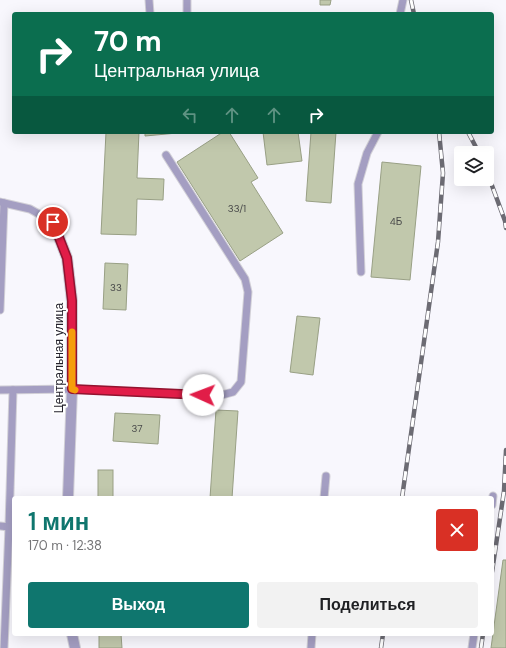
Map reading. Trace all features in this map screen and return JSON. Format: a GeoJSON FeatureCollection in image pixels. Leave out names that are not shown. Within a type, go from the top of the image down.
{"type":"FeatureCollection","features":[{"type":"Feature","properties":{"kind":"street","name":"Центральная улица"},"geometry":{"type":"LineString","coordinates":[[53,222],[67,258],[72,301],[72,389],[68,496]]}},
{"type":"Feature","properties":{"kind":"street"},"geometry":{"type":"LineString","coordinates":[[72,636],[75,648]]}},
{"type":"Feature","properties":{"kind":"lane"},"geometry":{"type":"LineString","coordinates":[[149,0],[150,12]]}},
{"type":"Feature","properties":{"kind":"lane"},"geometry":{"type":"LineString","coordinates":[[186,0],[187,12]]}},
{"type":"Feature","properties":{"kind":"lane"},"geometry":{"type":"LineString","coordinates":[[400,12],[403,0]]}},
{"type":"Feature","properties":{"kind":"lane"},"geometry":{"type":"LineString","coordinates":[[361,272],[358,184],[367,153],[377,134]]}},
{"type":"Feature","properties":{"kind":"lane"},"geometry":{"type":"LineString","coordinates":[[0,390],[72,389],[218,396],[233,392],[241,382],[248,292],[245,279],[166,155]]}},
{"type":"Feature","properties":{"kind":"lane"},"geometry":{"type":"LineString","coordinates":[[0,310],[2,202],[30,209],[53,222]]}},
{"type":"Feature","properties":{"kind":"lane"},"geometry":{"type":"LineString","coordinates":[[4,648],[13,390]]}},
{"type":"Feature","properties":{"kind":"lane"},"geometry":{"type":"LineString","coordinates":[[324,496],[326,476]]}},
{"type":"Feature","properties":{"kind":"lane"},"geometry":{"type":"LineString","coordinates":[[0,526],[9,527]]}},
{"type":"Feature","properties":{"kind":"lane"},"geometry":{"type":"LineString","coordinates":[[311,648],[312,636]]}},
{"type":"Feature","properties":{"kind":"lane"},"geometry":{"type":"LineString","coordinates":[[472,648],[474,636]]}},
{"type":"Feature","properties":{"kind":"building"},"geometry":{"type":"Polygon","coordinates":[[[320,0],[331,0],[330,5],[320,5],[320,0]]]}},
{"type":"Feature","properties":{"kind":"building"},"geometry":{"type":"Polygon","coordinates":[[[106,134],[139,134],[137,178],[164,179],[163,200],[137,199],[136,235],[101,234],[106,134]]]}},
{"type":"Feature","properties":{"kind":"building"},"geometry":{"type":"Polygon","coordinates":[[[145,134],[166,134],[145,136],[145,134]]]}},
{"type":"Feature","properties":{"kind":"building"},"geometry":{"type":"Polygon","coordinates":[[[220,134],[230,134],[258,178],[251,182],[283,233],[240,261],[177,162],[220,134]]]}},
{"type":"Feature","properties":{"kind":"building"},"geometry":{"type":"Polygon","coordinates":[[[263,134],[298,134],[302,161],[267,165],[263,134]]]}},
{"type":"Feature","properties":{"kind":"building"},"geometry":{"type":"Polygon","coordinates":[[[311,134],[336,134],[331,203],[306,201],[311,134]]]}},
{"type":"Feature","properties":{"kind":"building"},"geometry":{"type":"Polygon","coordinates":[[[382,162],[421,166],[410,280],[371,277],[382,162]]]}},
{"type":"Feature","properties":{"kind":"building"},"geometry":{"type":"Polygon","coordinates":[[[105,263],[128,264],[126,310],[103,309],[105,263]]]}},
{"type":"Feature","properties":{"kind":"building"},"geometry":{"type":"Polygon","coordinates":[[[297,316],[320,318],[313,375],[290,372],[297,316]]]}},
{"type":"Feature","properties":{"kind":"building"},"geometry":{"type":"Polygon","coordinates":[[[216,410],[238,411],[232,496],[210,496],[216,410]]]}},
{"type":"Feature","properties":{"kind":"building"},"geometry":{"type":"Polygon","coordinates":[[[115,413],[160,415],[158,444],[113,441],[115,413]]]}},
{"type":"Feature","properties":{"kind":"building"},"geometry":{"type":"Polygon","coordinates":[[[98,470],[113,470],[113,496],[98,496],[98,470]]]}},
{"type":"Feature","properties":{"kind":"building"},"geometry":{"type":"Polygon","coordinates":[[[503,560],[506,560],[506,648],[491,648],[493,636],[494,636],[503,560]]]}},
{"type":"Feature","properties":{"kind":"building"},"geometry":{"type":"Polygon","coordinates":[[[99,636],[121,636],[122,648],[99,648],[99,636]]]}},
{"type":"Feature","properties":{"kind":"railway"},"geometry":{"type":"LineString","coordinates":[[411,0],[414,12]]}},
{"type":"Feature","properties":{"kind":"railway"},"geometry":{"type":"LineString","coordinates":[[402,496],[438,242],[443,173],[439,134]]}},
{"type":"Feature","properties":{"kind":"railway"},"geometry":{"type":"LineString","coordinates":[[469,134],[475,146]]}},
{"type":"Feature","properties":{"kind":"railway"},"geometry":{"type":"LineString","coordinates":[[492,186],[505,221],[506,228]]}},
{"type":"Feature","properties":{"kind":"railway"},"geometry":{"type":"LineString","coordinates":[[494,558],[504,491],[506,450]]}},
{"type":"Feature","properties":{"kind":"railway"},"geometry":{"type":"LineString","coordinates":[[381,648],[383,636]]}},
{"type":"Feature","properties":{"kind":"railway"},"geometry":{"type":"LineString","coordinates":[[481,648],[483,636]]}},
{"type":"Feature","properties":{"kind":"slow traffic"},"geometry":{"type":"LineString","coordinates":[[72,332],[72,389],[75,390]]}},
{"type":"Feature","properties":{"kind":"route"},"geometry":{"type":"LineString","coordinates":[[53,222],[67,258],[72,301],[72,389],[203,395]]}}]}
